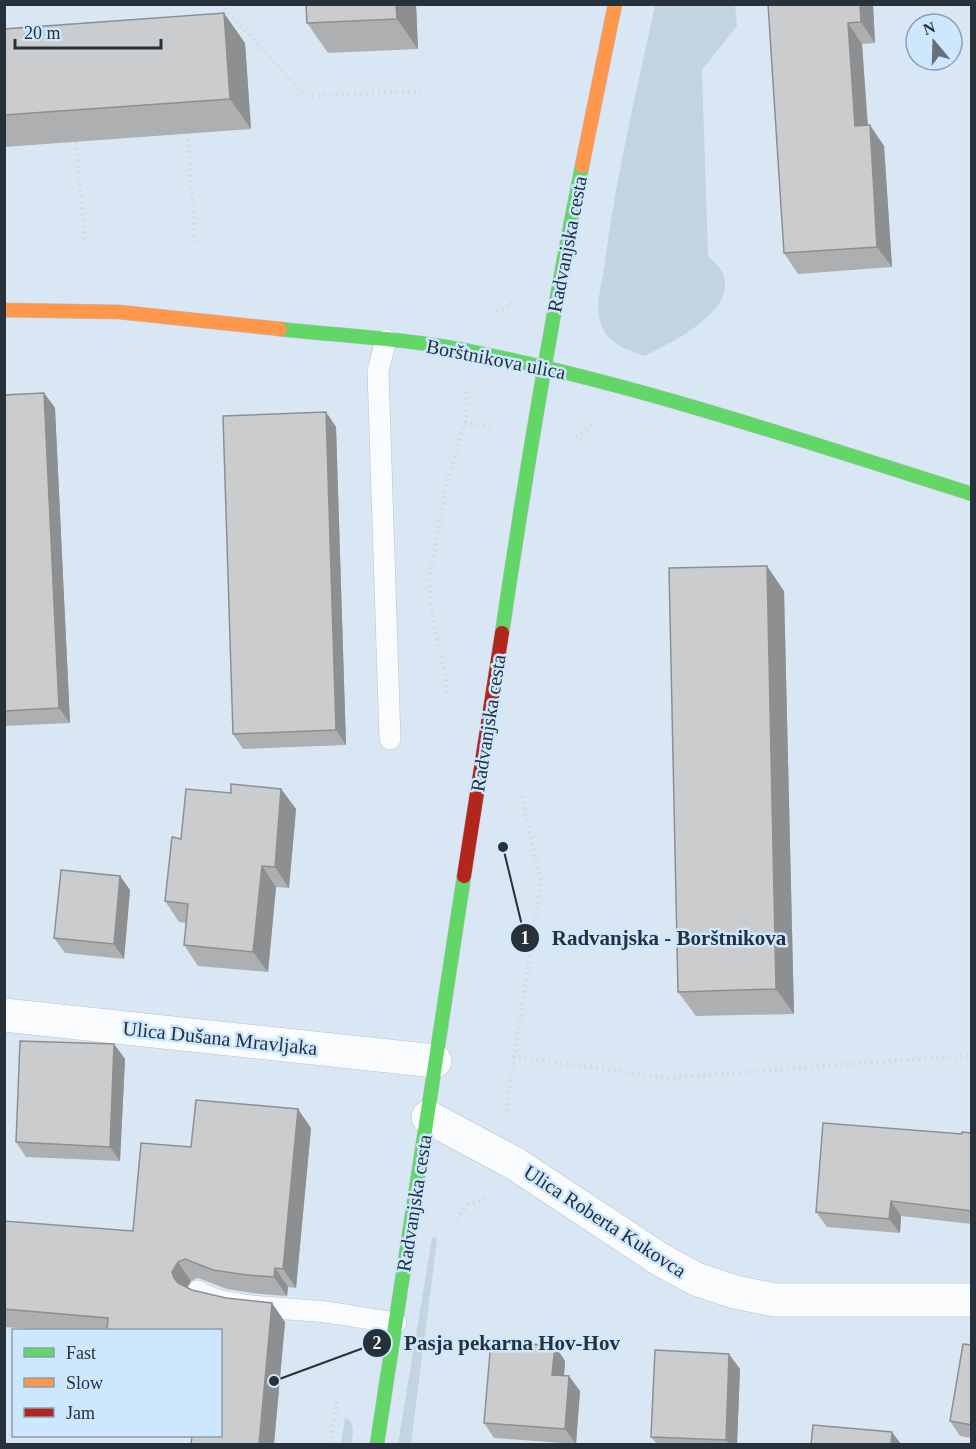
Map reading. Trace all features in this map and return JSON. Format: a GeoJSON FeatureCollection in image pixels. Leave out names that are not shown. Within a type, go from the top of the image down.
{"type":"FeatureCollection","features":[{"type":"Feature","properties":{"kind":"street","name":"Radvanjska cesta"},"geometry":{"type":"LineString","coordinates":[[376,1444],[532,434],[558,286],[615,4]]}},
{"type":"Feature","properties":{"kind":"street","name":"Borštnikova ulica"},"geometry":{"type":"LineString","coordinates":[[4,310],[119,312],[386,339],[471,351],[545,367],[715,413],[972,494]]}},
{"type":"Feature","properties":{"kind":"street","name":"Ulica Dušana Mravljaka"},"geometry":{"type":"LineString","coordinates":[[4,1015],[435,1061]]}},
{"type":"Feature","properties":{"kind":"street","name":"Ulica Roberta Kukovca"},"geometry":{"type":"LineString","coordinates":[[428,1117],[500,1156],[661,1260],[696,1279],[735,1292],[775,1300],[972,1300]]}},
{"type":"Feature","properties":{"kind":"lane"},"geometry":{"type":"LineString","coordinates":[[386,339],[378,371],[390,739]]}},
{"type":"Feature","properties":{"kind":"lane"},"geometry":{"type":"LineString","coordinates":[[198,1291],[206,1298],[396,1323]]}},
{"type":"Feature","properties":{"kind":"path"},"geometry":{"type":"LineString","coordinates":[[220,4],[306,96],[424,91]]}},
{"type":"Feature","properties":{"kind":"path"},"geometry":{"type":"LineString","coordinates":[[188,133],[195,244]]}},
{"type":"Feature","properties":{"kind":"path"},"geometry":{"type":"LineString","coordinates":[[76,142],[85,240]]}},
{"type":"Feature","properties":{"kind":"path"},"geometry":{"type":"LineString","coordinates":[[490,316],[506,308],[515,295]]}},
{"type":"Feature","properties":{"kind":"path"},"geometry":{"type":"LineString","coordinates":[[447,698],[446,678],[432,615],[429,579],[446,486],[465,423],[467,403],[464,387]]}},
{"type":"Feature","properties":{"kind":"path"},"geometry":{"type":"LineString","coordinates":[[574,442],[576,436],[595,423]]}},
{"type":"Feature","properties":{"kind":"path"},"geometry":{"type":"LineString","coordinates":[[454,1226],[457,1216],[468,1205],[494,1196],[513,1056],[541,883],[520,789]]}},
{"type":"Feature","properties":{"kind":"path"},"geometry":{"type":"LineString","coordinates":[[513,1056],[666,1078],[972,1054]]}},
{"type":"Feature","properties":{"kind":"shaded area"},"geometry":{"type":"Polygon","coordinates":[[[655,5],[735,5],[737,26],[702,70],[708,256],[721,270],[725,284],[722,298],[701,323],[671,343],[645,356],[622,347],[605,333],[601,326],[598,303],[621,165],[655,5]]]}},
{"type":"Feature","properties":{"kind":"shaded area"},"geometry":{"type":"Polygon","coordinates":[[[436,1237],[411,1444],[398,1444],[432,1238],[436,1237]]]}},
{"type":"Feature","properties":{"kind":"shaded area"},"geometry":{"type":"Polygon","coordinates":[[[345,1417],[352,1426],[351,1444],[341,1444],[345,1417]]]}},
{"type":"Feature","properties":{"kind":"building"},"geometry":{"type":"Polygon","coordinates":[[[306,4],[396,4],[397,19],[307,23],[306,4]]]}},
{"type":"Feature","properties":{"kind":"building"},"geometry":{"type":"Polygon","coordinates":[[[768,4],[860,4],[861,22],[848,23],[855,126],[870,125],[877,247],[784,253],[768,4]]]}},
{"type":"Feature","properties":{"kind":"building"},"geometry":{"type":"Polygon","coordinates":[[[224,13],[230,99],[4,115],[4,29],[224,13]]]}},
{"type":"Feature","properties":{"kind":"building"},"geometry":{"type":"Polygon","coordinates":[[[44,393],[59,708],[4,711],[4,395],[44,393]]]}},
{"type":"Feature","properties":{"kind":"building"},"geometry":{"type":"Polygon","coordinates":[[[326,412],[336,730],[233,734],[223,416],[326,412]]]}},
{"type":"Feature","properties":{"kind":"building"},"geometry":{"type":"Polygon","coordinates":[[[767,566],[776,989],[678,992],[669,568],[767,566]]]}},
{"type":"Feature","properties":{"kind":"building"},"geometry":{"type":"Polygon","coordinates":[[[231,784],[281,789],[275,867],[262,866],[253,952],[184,945],[188,904],[165,901],[172,837],[181,839],[186,789],[231,793],[231,784]]]}},
{"type":"Feature","properties":{"kind":"building"},"geometry":{"type":"Polygon","coordinates":[[[61,870],[120,876],[114,944],[54,938],[61,870]]]}},
{"type":"Feature","properties":{"kind":"building"},"geometry":{"type":"Polygon","coordinates":[[[20,1041],[114,1044],[110,1147],[16,1142],[20,1041]]]}},
{"type":"Feature","properties":{"kind":"building"},"geometry":{"type":"Polygon","coordinates":[[[196,1100],[298,1109],[283,1269],[275,1268],[274,1277],[247,1275],[213,1270],[185,1259],[178,1262],[172,1272],[178,1283],[192,1290],[226,1298],[272,1303],[259,1444],[191,1444],[192,1437],[222,1437],[222,1329],[107,1329],[108,1318],[4,1309],[4,1221],[133,1231],[141,1143],[191,1147],[196,1100]]]}},
{"type":"Feature","properties":{"kind":"building"},"geometry":{"type":"Polygon","coordinates":[[[823,1123],[972,1133],[972,1211],[891,1201],[889,1219],[816,1212],[823,1123]]]}},
{"type":"Feature","properties":{"kind":"building"},"geometry":{"type":"Polygon","coordinates":[[[491,1341],[555,1346],[552,1375],[569,1376],[565,1429],[484,1423],[491,1341]]]}},
{"type":"Feature","properties":{"kind":"building"},"geometry":{"type":"Polygon","coordinates":[[[963,1344],[972,1345],[972,1425],[950,1421],[963,1344]]]}},
{"type":"Feature","properties":{"kind":"building"},"geometry":{"type":"Polygon","coordinates":[[[655,1350],[729,1354],[726,1440],[651,1437],[655,1350]]]}},
{"type":"Feature","properties":{"kind":"building"},"geometry":{"type":"Polygon","coordinates":[[[813,1425],[892,1432],[891,1444],[811,1444],[813,1425]]]}},
{"type":"Feature","properties":{"kind":"traffic: fast"},"geometry":{"type":"LineString","coordinates":[[502,633],[539,399],[582,166]]}},
{"type":"Feature","properties":{"kind":"traffic: fast"},"geometry":{"type":"LineString","coordinates":[[280,329],[426,344],[474,352],[600,381],[724,416],[972,494]]}},
{"type":"Feature","properties":{"kind":"traffic: fast"},"geometry":{"type":"LineString","coordinates":[[377,1444],[464,876]]}},
{"type":"Feature","properties":{"kind":"traffic: slow"},"geometry":{"type":"LineString","coordinates":[[582,166],[615,4]]}},
{"type":"Feature","properties":{"kind":"traffic: slow"},"geometry":{"type":"LineString","coordinates":[[4,310],[119,312],[280,329]]}},
{"type":"Feature","properties":{"kind":"traffic: jam"},"geometry":{"type":"LineString","coordinates":[[464,876],[502,633]]}},
{"type":"Feature","properties":{"kind":"place","name":"Radvanjska - Borštnikova"},"geometry":{"type":"Point","coordinates":[503,847]}},
{"type":"Feature","properties":{"kind":"place","name":"Pasja pekarna Hov-Hov"},"geometry":{"type":"Point","coordinates":[274,1381]}}]}
